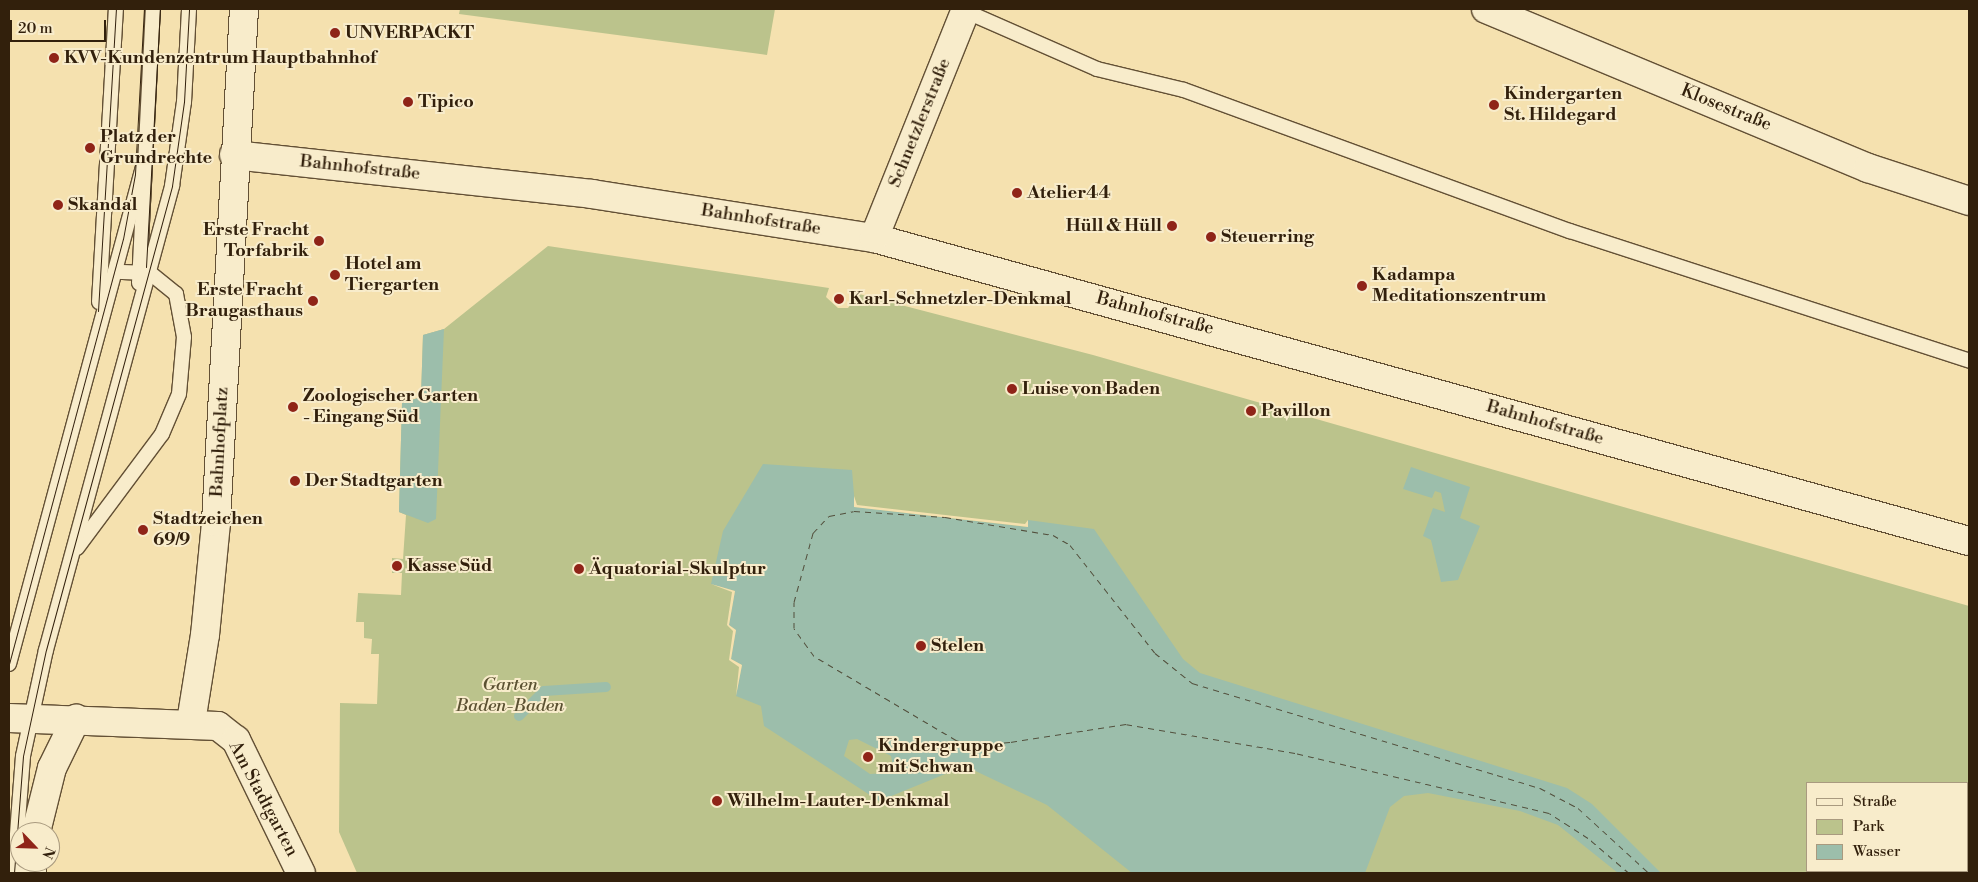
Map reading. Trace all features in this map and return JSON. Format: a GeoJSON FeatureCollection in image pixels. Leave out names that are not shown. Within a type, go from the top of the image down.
{"type":"FeatureCollection","features":[{"type":"Feature","properties":{"kind":"street","name":"Bahnhofplatz"},"geometry":{"type":"LineString","coordinates":[[191,722],[206,635],[216,522],[234,156],[244,9]]}},
{"type":"Feature","properties":{"kind":"street","name":"Klosestraße"},"geometry":{"type":"LineString","coordinates":[[1486,9],[1868,168],[1969,201]]}},
{"type":"Feature","properties":{"kind":"street","name":"Schnetzlerstraße"},"geometry":{"type":"LineString","coordinates":[[874,238],[966,10]]}},
{"type":"Feature","properties":{"kind":"street","name":"Bahnhofstraße"},"geometry":{"type":"LineString","coordinates":[[234,156],[592,194],[874,238],[1969,541]]}},
{"type":"Feature","properties":{"kind":"street"},"geometry":{"type":"LineString","coordinates":[[20,718],[191,722]]}},
{"type":"Feature","properties":{"kind":"street"},"geometry":{"type":"LineString","coordinates":[[38,822],[52,768],[76,720]]}},
{"type":"Feature","properties":{"kind":"street","name":"Am Stadtgarten"},"geometry":{"type":"LineString","coordinates":[[191,722],[218,726],[236,740],[301,873]]}},
{"type":"Feature","properties":{"kind":"lane"},"geometry":{"type":"LineString","coordinates":[[79,397],[105,257],[116,9]]}},
{"type":"Feature","properties":{"kind":"lane"},"geometry":{"type":"LineString","coordinates":[[145,273],[147,152],[153,9]]}},
{"type":"Feature","properties":{"kind":"lane"},"geometry":{"type":"LineString","coordinates":[[14,873],[20,718],[73,552],[132,339],[145,273],[181,132],[189,9]]}},
{"type":"Feature","properties":{"kind":"lane"},"geometry":{"type":"LineString","coordinates":[[966,10],[1097,69],[1184,90],[1570,231],[1969,361]]}},
{"type":"Feature","properties":{"kind":"lane"},"geometry":{"type":"LineString","coordinates":[[9,664],[79,397],[147,152]]}},
{"type":"Feature","properties":{"kind":"lane"},"geometry":{"type":"LineString","coordinates":[[73,552],[162,434],[179,394],[184,337],[176,294],[145,273],[115,272]]}},
{"type":"Feature","properties":{"kind":"green space"},"geometry":{"type":"Polygon","coordinates":[[[460,9],[775,9],[767,55],[459,14],[460,9]]]}},
{"type":"Feature","properties":{"kind":"green space","name":"Garten Baden-Baden"},"geometry":{"type":"Polygon","coordinates":[[[548,246],[829,288],[826,297],[838,308],[848,308],[859,294],[1093,355],[1969,606],[1969,873],[357,873],[339,832],[340,703],[377,704],[379,654],[371,654],[372,639],[364,638],[364,622],[356,622],[358,593],[401,595],[402,573],[392,573],[392,558],[403,559],[406,515],[399,512],[402,403],[421,397],[423,335],[444,329],[548,246]]]}},
{"type":"Feature","properties":{"kind":"water"},"geometry":{"type":"Polygon","coordinates":[[[444,329],[436,519],[428,523],[399,512],[402,403],[421,397],[423,335],[444,329]]]}},
{"type":"Feature","properties":{"kind":"water"},"geometry":{"type":"Polygon","coordinates":[[[763,464],[852,470],[855,507],[1027,527],[1028,520],[1094,529],[1183,659],[1200,673],[1567,788],[1592,804],[1661,873],[1618,873],[1558,825],[1520,811],[1428,793],[1404,796],[1390,807],[1365,873],[1132,873],[1047,805],[965,766],[879,801],[764,726],[761,706],[736,696],[742,665],[731,659],[736,630],[729,625],[735,591],[711,584],[723,531],[763,464]],[[857,739],[849,740],[844,756],[870,774],[887,773],[893,766],[891,756],[857,739]]]}},
{"type":"Feature","properties":{"kind":"water"},"geometry":{"type":"Polygon","coordinates":[[[1411,467],[1470,487],[1460,518],[1480,526],[1458,580],[1441,582],[1431,540],[1423,536],[1433,508],[1445,512],[1441,493],[1435,491],[1432,498],[1403,489],[1411,467]]]}},
{"type":"Feature","properties":{"kind":"pier"},"geometry":{"type":"Polygon","coordinates":[[[854,496],[857,505],[1025,524],[1028,520],[1028,527],[854,507],[854,496]]]}},
{"type":"Feature","properties":{"kind":"pier"},"geometry":{"type":"Polygon","coordinates":[[[711,584],[735,591],[729,625],[736,630],[731,659],[742,665],[736,696],[739,667],[729,660],[733,631],[727,625],[732,592],[711,584]]]}},
{"type":"Feature","properties":{"kind":"waterway"},"geometry":{"type":"LineString","coordinates":[[519,716],[544,691],[606,687]]}},
{"type":"Feature","properties":{"kind":"ferry route"},"geometry":{"type":"LineString","coordinates":[[1629,873],[1588,838],[1549,813],[1295,753],[1126,724],[1010,742],[972,745],[956,740],[814,656],[794,628],[794,602],[813,533],[829,516],[854,511],[945,517],[1053,535],[1070,545],[1155,653],[1192,683],[1540,788],[1578,808],[1649,873]]}},
{"type":"Feature","properties":{"kind":"tram line"},"geometry":{"type":"LineString","coordinates":[[98,311],[116,9]]}},
{"type":"Feature","properties":{"kind":"tram line"},"geometry":{"type":"LineString","coordinates":[[9,664],[123,239],[135,174],[144,9]]}},
{"type":"Feature","properties":{"kind":"tram line"},"geometry":{"type":"LineString","coordinates":[[146,267],[160,9]]}},
{"type":"Feature","properties":{"kind":"tram line"},"geometry":{"type":"LineString","coordinates":[[14,873],[23,756],[46,650],[172,186],[184,102],[189,9]]}},
{"type":"Feature","properties":{"kind":"place","name":"UNVERPACKT"},"geometry":{"type":"Point","coordinates":[335,33]}},
{"type":"Feature","properties":{"kind":"place","name":"KVV-Kundenzentrum Hauptbahnhof"},"geometry":{"type":"Point","coordinates":[54,58]}},
{"type":"Feature","properties":{"kind":"place","name":"Tipico"},"geometry":{"type":"Point","coordinates":[408,102]}},
{"type":"Feature","properties":{"kind":"place","name":"Kindergarten St. Hildegard"},"geometry":{"type":"Point","coordinates":[1494,105]}},
{"type":"Feature","properties":{"kind":"place","name":"Platz der Grundrechte"},"geometry":{"type":"Point","coordinates":[90,148]}},
{"type":"Feature","properties":{"kind":"place","name":"Atelier44"},"geometry":{"type":"Point","coordinates":[1017,193]}},
{"type":"Feature","properties":{"kind":"place","name":"Skandal"},"geometry":{"type":"Point","coordinates":[58,205]}},
{"type":"Feature","properties":{"kind":"place","name":"Hüll & Hüll"},"geometry":{"type":"Point","coordinates":[1172,226]}},
{"type":"Feature","properties":{"kind":"place","name":"Steuerring"},"geometry":{"type":"Point","coordinates":[1211,237]}},
{"type":"Feature","properties":{"kind":"place","name":"Erste Fracht Torfabrik"},"geometry":{"type":"Point","coordinates":[319,241]}},
{"type":"Feature","properties":{"kind":"place","name":"Hotel am Tiergarten"},"geometry":{"type":"Point","coordinates":[335,275]}},
{"type":"Feature","properties":{"kind":"place","name":"Kadampa Meditationszentrum"},"geometry":{"type":"Point","coordinates":[1362,286]}},
{"type":"Feature","properties":{"kind":"place","name":"Karl-Schnetzler-Denkmal"},"geometry":{"type":"Point","coordinates":[839,299]}},
{"type":"Feature","properties":{"kind":"place","name":"Erste Fracht Braugasthaus"},"geometry":{"type":"Point","coordinates":[313,301]}},
{"type":"Feature","properties":{"kind":"place","name":"Luise von Baden"},"geometry":{"type":"Point","coordinates":[1012,389]}},
{"type":"Feature","properties":{"kind":"place","name":"Zoologischer Garten - Eingang Süd"},"geometry":{"type":"Point","coordinates":[293,407]}},
{"type":"Feature","properties":{"kind":"place","name":"Pavillon"},"geometry":{"type":"Point","coordinates":[1251,411]}},
{"type":"Feature","properties":{"kind":"place","name":"Der Stadtgarten"},"geometry":{"type":"Point","coordinates":[295,481]}},
{"type":"Feature","properties":{"kind":"place","name":"Stadtzeichen 69/9"},"geometry":{"type":"Point","coordinates":[143,530]}},
{"type":"Feature","properties":{"kind":"place","name":"Kasse Süd"},"geometry":{"type":"Point","coordinates":[397,566]}},
{"type":"Feature","properties":{"kind":"place","name":"Äquatorial-Skulptur"},"geometry":{"type":"Point","coordinates":[579,569]}},
{"type":"Feature","properties":{"kind":"place","name":"Stelen"},"geometry":{"type":"Point","coordinates":[921,646]}},
{"type":"Feature","properties":{"kind":"place","name":"Kindergruppe mit Schwan"},"geometry":{"type":"Point","coordinates":[868,757]}},
{"type":"Feature","properties":{"kind":"place","name":"Wilhelm-Lauter-Denkmal"},"geometry":{"type":"Point","coordinates":[717,801]}}]}
